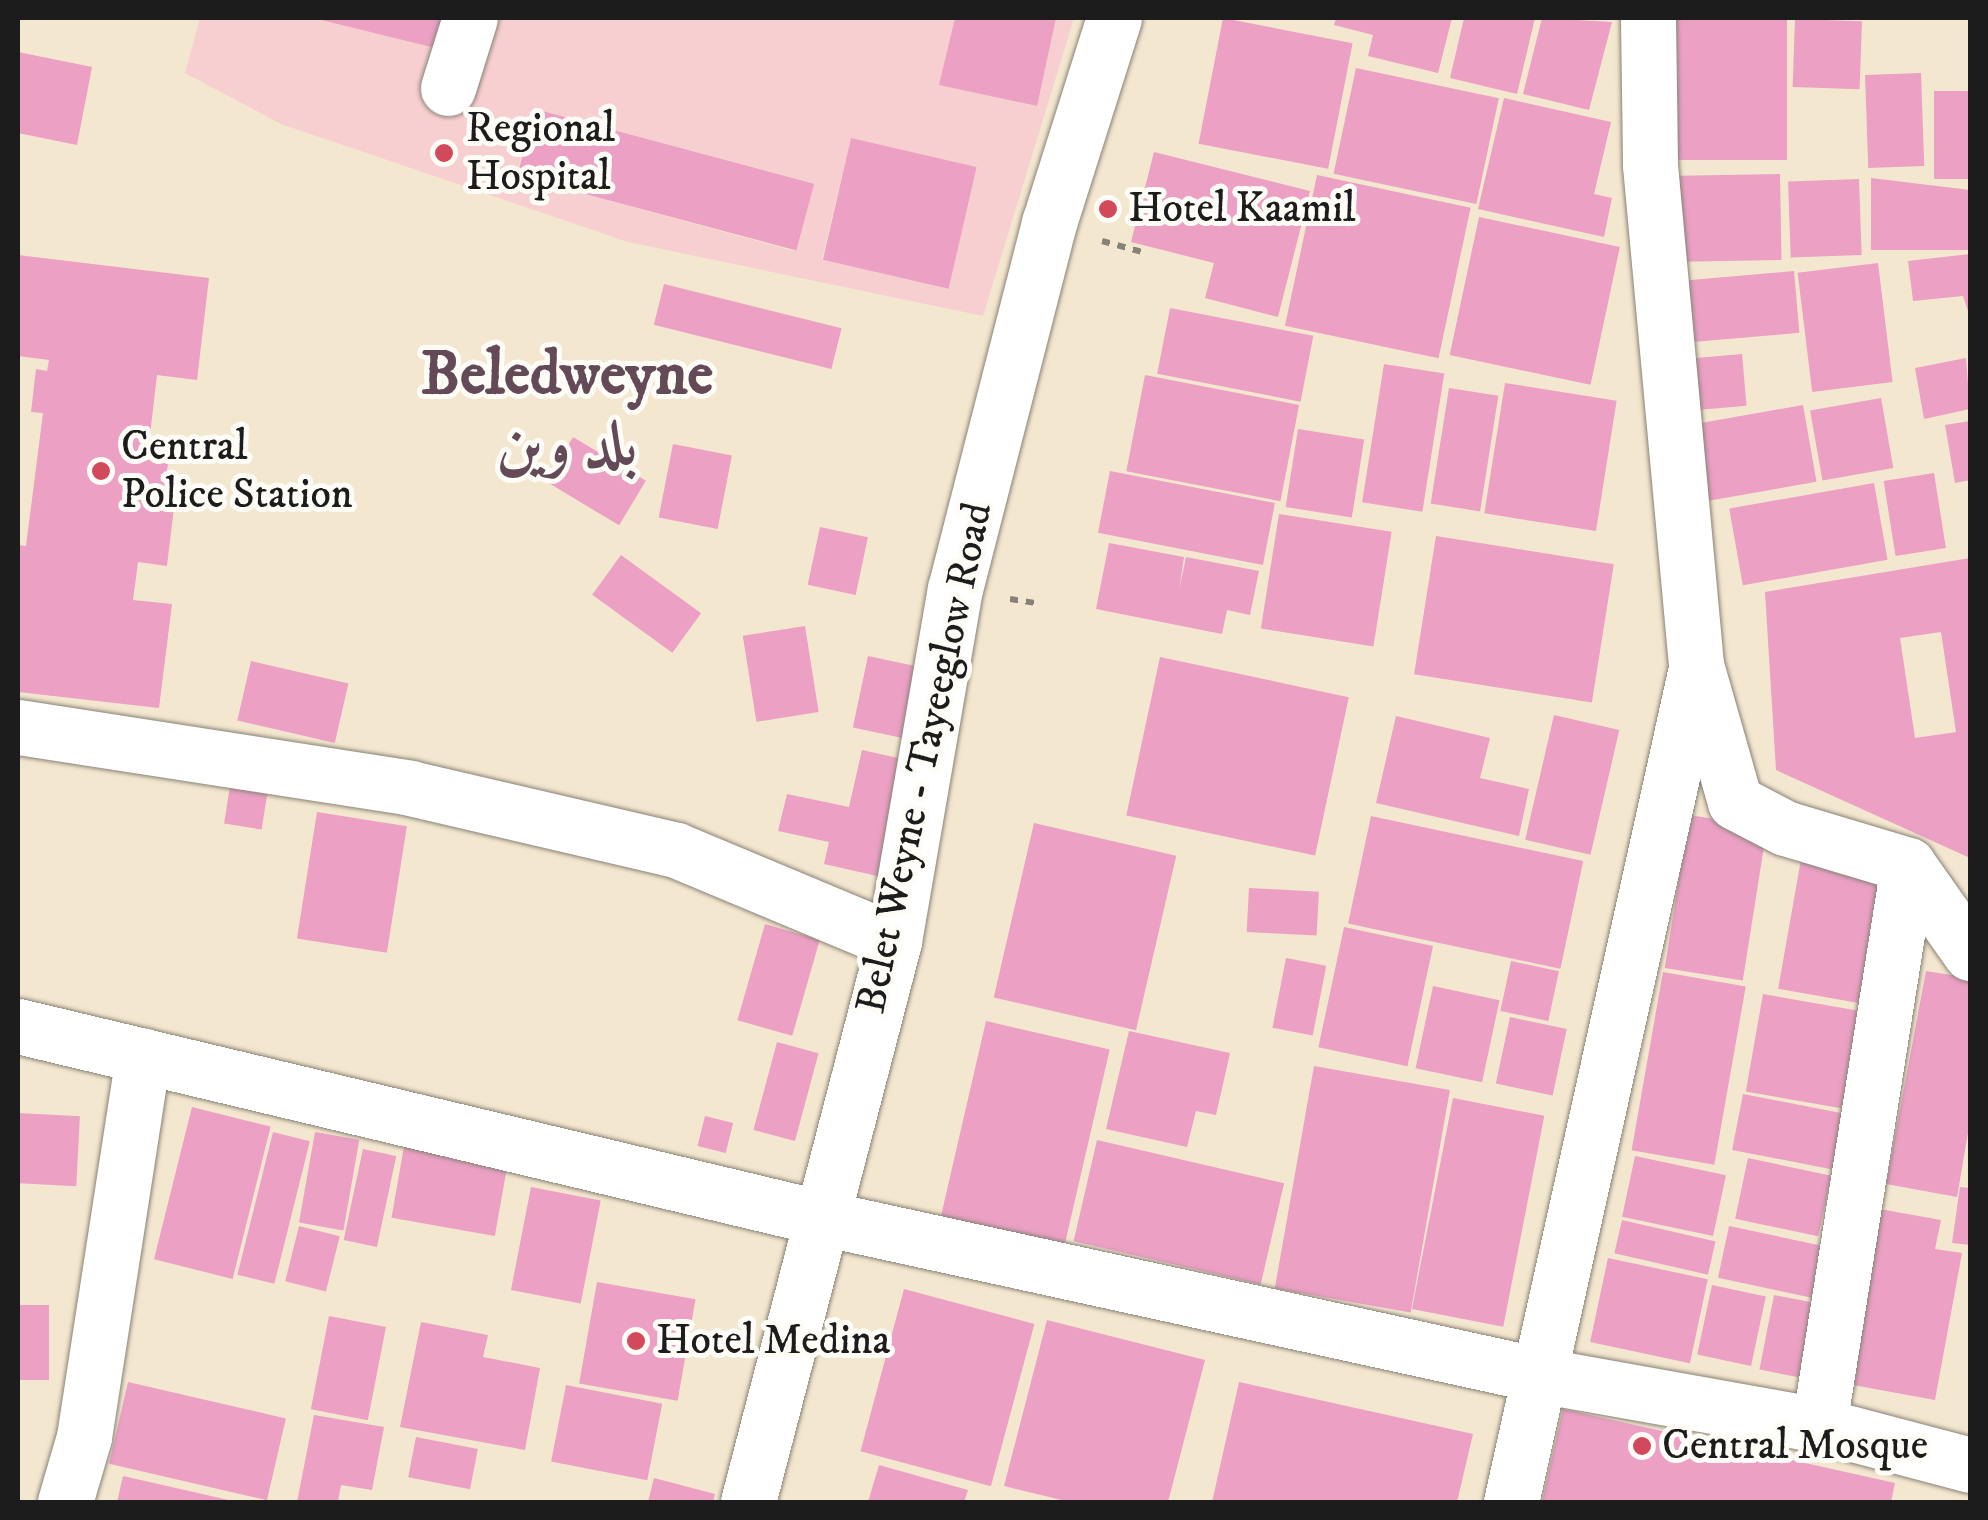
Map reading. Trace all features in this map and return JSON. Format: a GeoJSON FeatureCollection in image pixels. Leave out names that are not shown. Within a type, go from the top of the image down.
{"type":"FeatureCollection","features":[{"type":"Feature","properties":{"kind":"street"},"geometry":{"type":"LineString","coordinates":[[448,88],[470,18]]}},
{"type":"Feature","properties":{"kind":"street","name":"Belet Weyne - Tayeeglow Road"},"geometry":{"type":"LineString","coordinates":[[748,1502],[818,1217],[894,940],[955,589],[1049,223],[1114,18]]}},
{"type":"Feature","properties":{"kind":"street"},"geometry":{"type":"LineString","coordinates":[[1648,18],[1650,165],[1696,665],[1735,802],[1785,828],[1908,865],[1970,954]]}},
{"type":"Feature","properties":{"kind":"street"},"geometry":{"type":"LineString","coordinates":[[1512,1502],[1544,1376],[1696,665]]}},
{"type":"Feature","properties":{"kind":"street"},"geometry":{"type":"LineString","coordinates":[[18,726],[410,788],[676,850],[894,940]]}},
{"type":"Feature","properties":{"kind":"street"},"geometry":{"type":"LineString","coordinates":[[1819,1425],[1908,865]]}},
{"type":"Feature","properties":{"kind":"street"},"geometry":{"type":"LineString","coordinates":[[18,1026],[818,1217],[1544,1376],[1819,1425],[1970,1465]]}},
{"type":"Feature","properties":{"kind":"street"},"geometry":{"type":"LineString","coordinates":[[65,1502],[84,1437],[143,1056]]}},
{"type":"Feature","properties":{"kind":"shaded area","name":"Regional Hospital"},"geometry":{"type":"Polygon","coordinates":[[[200,18],[313,18],[452,51],[461,18],[955,18],[940,85],[1036,106],[1056,18],[1074,18],[983,316],[628,242],[281,124],[185,73],[200,18]],[[535,109],[516,175],[794,251],[813,183],[535,109]],[[851,138],[822,259],[948,288],[977,167],[851,138]]]}},
{"type":"Feature","properties":{"kind":"building"},"geometry":{"type":"Polygon","coordinates":[[[313,18],[461,18],[452,52],[313,18]]]}},
{"type":"Feature","properties":{"kind":"building"},"geometry":{"type":"Polygon","coordinates":[[[955,18],[1056,18],[1037,106],[939,85],[955,18]]]}},
{"type":"Feature","properties":{"kind":"building"},"geometry":{"type":"Polygon","coordinates":[[[1223,18],[1353,43],[1328,169],[1199,144],[1223,18]]]}},
{"type":"Feature","properties":{"kind":"building"},"geometry":{"type":"Polygon","coordinates":[[[1336,18],[1452,18],[1438,73],[1368,56],[1373,35],[1334,25],[1336,18]]]}},
{"type":"Feature","properties":{"kind":"building"},"geometry":{"type":"Polygon","coordinates":[[[1464,18],[1535,18],[1517,94],[1450,78],[1464,18]]]}},
{"type":"Feature","properties":{"kind":"building"},"geometry":{"type":"Polygon","coordinates":[[[1542,18],[1612,22],[1589,110],[1523,94],[1542,18]]]}},
{"type":"Feature","properties":{"kind":"building"},"geometry":{"type":"Polygon","coordinates":[[[1668,18],[1787,18],[1787,160],[1668,160],[1668,18]]]}},
{"type":"Feature","properties":{"kind":"building"},"geometry":{"type":"Polygon","coordinates":[[[1795,19],[1862,21],[1860,89],[1793,87],[1795,19]]]}},
{"type":"Feature","properties":{"kind":"building"},"geometry":{"type":"Polygon","coordinates":[[[18,52],[92,67],[77,145],[18,133],[18,52]]]}},
{"type":"Feature","properties":{"kind":"building"},"geometry":{"type":"Polygon","coordinates":[[[1356,68],[1499,98],[1476,204],[1334,174],[1356,68]]]}},
{"type":"Feature","properties":{"kind":"building"},"geometry":{"type":"Polygon","coordinates":[[[1921,73],[1924,166],[1868,168],[1865,75],[1921,73]]]}},
{"type":"Feature","properties":{"kind":"building"},"geometry":{"type":"Polygon","coordinates":[[[1934,91],[1970,91],[1970,179],[1934,179],[1934,91]]]}},
{"type":"Feature","properties":{"kind":"building"},"geometry":{"type":"Polygon","coordinates":[[[1504,98],[1611,122],[1594,194],[1612,198],[1604,237],[1478,209],[1504,98]]]}},
{"type":"Feature","properties":{"kind":"building"},"geometry":{"type":"Polygon","coordinates":[[[535,109],[814,184],[796,250],[517,176],[535,109]]]}},
{"type":"Feature","properties":{"kind":"building"},"geometry":{"type":"Polygon","coordinates":[[[851,138],[977,167],[949,289],[823,260],[851,138]]]}},
{"type":"Feature","properties":{"kind":"building"},"geometry":{"type":"Polygon","coordinates":[[[1154,152],[1310,191],[1278,317],[1205,298],[1214,263],[1131,242],[1154,152]]]}},
{"type":"Feature","properties":{"kind":"building"},"geometry":{"type":"Polygon","coordinates":[[[1780,174],[1782,260],[1669,262],[1667,176],[1780,174]]]}},
{"type":"Feature","properties":{"kind":"building"},"geometry":{"type":"Polygon","coordinates":[[[1317,175],[1471,208],[1439,358],[1285,326],[1317,175]]]}},
{"type":"Feature","properties":{"kind":"building"},"geometry":{"type":"Polygon","coordinates":[[[1871,178],[1970,190],[1970,250],[1871,250],[1871,178]]]}},
{"type":"Feature","properties":{"kind":"building"},"geometry":{"type":"Polygon","coordinates":[[[1859,179],[1862,255],[1791,257],[1788,181],[1859,179]]]}},
{"type":"Feature","properties":{"kind":"building"},"geometry":{"type":"Polygon","coordinates":[[[1479,217],[1620,247],[1591,385],[1450,355],[1479,217]]]}},
{"type":"Feature","properties":{"kind":"building"},"geometry":{"type":"Polygon","coordinates":[[[1970,254],[1970,317],[1963,296],[1913,301],[1908,261],[1970,254]]]}},
{"type":"Feature","properties":{"kind":"building","name":"Central Police Station"},"geometry":{"type":"Polygon","coordinates":[[[18,255],[209,278],[197,380],[157,375],[149,443],[170,445],[164,497],[175,499],[167,566],[138,562],[133,600],[172,604],[159,708],[18,692],[18,545],[26,546],[43,413],[31,412],[36,369],[47,371],[49,360],[18,356],[18,255]]]}},
{"type":"Feature","properties":{"kind":"building"},"geometry":{"type":"Polygon","coordinates":[[[1878,263],[1893,382],[1812,392],[1798,273],[1878,263]]]}},
{"type":"Feature","properties":{"kind":"building"},"geometry":{"type":"Polygon","coordinates":[[[1794,271],[1799,333],[1682,343],[1676,281],[1794,271]]]}},
{"type":"Feature","properties":{"kind":"building"},"geometry":{"type":"Polygon","coordinates":[[[664,284],[842,328],[831,369],[654,325],[664,284]]]}},
{"type":"Feature","properties":{"kind":"building"},"geometry":{"type":"Polygon","coordinates":[[[1170,308],[1313,336],[1301,402],[1157,374],[1170,308]]]}},
{"type":"Feature","properties":{"kind":"building"},"geometry":{"type":"Polygon","coordinates":[[[1742,354],[1747,406],[1689,411],[1684,359],[1742,354]]]}},
{"type":"Feature","properties":{"kind":"building"},"geometry":{"type":"Polygon","coordinates":[[[1966,358],[1970,409],[1924,419],[1915,368],[1966,358]]]}},
{"type":"Feature","properties":{"kind":"building"},"geometry":{"type":"Polygon","coordinates":[[[1384,364],[1444,374],[1422,512],[1362,502],[1384,364]]]}},
{"type":"Feature","properties":{"kind":"building"},"geometry":{"type":"Polygon","coordinates":[[[1145,375],[1299,405],[1280,501],[1126,471],[1145,375]]]}},
{"type":"Feature","properties":{"kind":"building"},"geometry":{"type":"Polygon","coordinates":[[[1505,383],[1617,401],[1596,531],[1484,513],[1505,383]]]}},
{"type":"Feature","properties":{"kind":"building"},"geometry":{"type":"Polygon","coordinates":[[[1449,388],[1498,396],[1480,511],[1431,504],[1449,388]]]}},
{"type":"Feature","properties":{"kind":"building"},"geometry":{"type":"Polygon","coordinates":[[[1881,398],[1893,468],[1822,480],[1810,411],[1881,398]]]}},
{"type":"Feature","properties":{"kind":"building"},"geometry":{"type":"Polygon","coordinates":[[[1803,405],[1817,482],[1700,502],[1687,425],[1803,405]]]}},
{"type":"Feature","properties":{"kind":"building"},"geometry":{"type":"Polygon","coordinates":[[[1970,421],[1970,480],[1955,483],[1945,425],[1970,421]]]}},
{"type":"Feature","properties":{"kind":"building"},"geometry":{"type":"Polygon","coordinates":[[[1298,429],[1364,439],[1352,518],[1286,507],[1298,429]]]}},
{"type":"Feature","properties":{"kind":"building"},"geometry":{"type":"Polygon","coordinates":[[[573,437],[646,481],[619,525],[546,482],[573,437]]]}},
{"type":"Feature","properties":{"kind":"building"},"geometry":{"type":"Polygon","coordinates":[[[673,444],[732,455],[718,529],[659,518],[673,444]]]}},
{"type":"Feature","properties":{"kind":"building"},"geometry":{"type":"Polygon","coordinates":[[[1110,471],[1275,503],[1263,565],[1098,533],[1110,471]]]}},
{"type":"Feature","properties":{"kind":"building"},"geometry":{"type":"Polygon","coordinates":[[[1934,473],[1946,548],[1896,556],[1884,481],[1934,473]]]}},
{"type":"Feature","properties":{"kind":"building"},"geometry":{"type":"Polygon","coordinates":[[[1874,483],[1888,560],[1743,585],[1729,509],[1874,483]]]}},
{"type":"Feature","properties":{"kind":"building"},"geometry":{"type":"Polygon","coordinates":[[[1279,514],[1392,532],[1373,646],[1261,629],[1279,514]]]}},
{"type":"Feature","properties":{"kind":"building"},"geometry":{"type":"Polygon","coordinates":[[[820,527],[868,537],[856,595],[808,585],[820,527]]]}},
{"type":"Feature","properties":{"kind":"building"},"geometry":{"type":"Polygon","coordinates":[[[1436,536],[1614,564],[1592,702],[1414,674],[1436,536]]]}},
{"type":"Feature","properties":{"kind":"building"},"geometry":{"type":"Polygon","coordinates":[[[1109,543],[1184,557],[1179,590],[1186,557],[1259,571],[1250,615],[1227,610],[1222,634],[1096,609],[1109,543]]]}},
{"type":"Feature","properties":{"kind":"building"},"geometry":{"type":"Polygon","coordinates":[[[621,555],[701,613],[672,653],[592,595],[621,555]]]}},
{"type":"Feature","properties":{"kind":"building"},"geometry":{"type":"Polygon","coordinates":[[[1970,558],[1970,858],[1776,770],[1765,592],[1970,558]],[[1941,632],[1900,638],[1915,738],[1956,732],[1941,632]]]}},
{"type":"Feature","properties":{"kind":"building"},"geometry":{"type":"Polygon","coordinates":[[[805,626],[819,712],[756,722],[743,636],[805,626]]]}},
{"type":"Feature","properties":{"kind":"building"},"geometry":{"type":"Polygon","coordinates":[[[868,656],[933,670],[917,741],[853,727],[868,656]]]}},
{"type":"Feature","properties":{"kind":"building"},"geometry":{"type":"Polygon","coordinates":[[[1160,657],[1349,697],[1315,856],[1126,815],[1160,657]]]}},
{"type":"Feature","properties":{"kind":"building"},"geometry":{"type":"Polygon","coordinates":[[[251,661],[348,683],[335,743],[237,720],[251,661]]]}},
{"type":"Feature","properties":{"kind":"building"},"geometry":{"type":"Polygon","coordinates":[[[1554,715],[1619,730],[1590,855],[1525,840],[1554,715]]]}},
{"type":"Feature","properties":{"kind":"building"},"geometry":{"type":"Polygon","coordinates":[[[1396,716],[1490,738],[1480,778],[1529,789],[1519,836],[1376,803],[1396,716]]]}},
{"type":"Feature","properties":{"kind":"building"},"geometry":{"type":"Polygon","coordinates":[[[862,750],[907,760],[882,877],[824,864],[829,842],[778,831],[787,794],[849,807],[862,750]]]}},
{"type":"Feature","properties":{"kind":"building"},"geometry":{"type":"Polygon","coordinates":[[[230,786],[268,792],[262,829],[224,824],[230,786]]]}},
{"type":"Feature","properties":{"kind":"building"},"geometry":{"type":"Polygon","coordinates":[[[317,812],[407,826],[387,953],[297,938],[317,812]]]}},
{"type":"Feature","properties":{"kind":"building"},"geometry":{"type":"Polygon","coordinates":[[[1689,815],[1767,827],[1743,980],[1665,968],[1689,815]]]}},
{"type":"Feature","properties":{"kind":"building"},"geometry":{"type":"Polygon","coordinates":[[[1371,816],[1583,861],[1560,969],[1348,924],[1371,816]]]}},
{"type":"Feature","properties":{"kind":"building"},"geometry":{"type":"Polygon","coordinates":[[[1034,823],[1176,856],[1136,1030],[994,997],[1034,823]]]}},
{"type":"Feature","properties":{"kind":"building"},"geometry":{"type":"Polygon","coordinates":[[[1803,848],[1904,866],[1880,1007],[1778,989],[1803,848]]]}},
{"type":"Feature","properties":{"kind":"building"},"geometry":{"type":"Polygon","coordinates":[[[1249,888],[1319,892],[1317,936],[1247,932],[1249,888]]]}},
{"type":"Feature","properties":{"kind":"building"},"geometry":{"type":"Polygon","coordinates":[[[765,924],[820,940],[792,1036],[737,1020],[765,924]]]}},
{"type":"Feature","properties":{"kind":"building"},"geometry":{"type":"Polygon","coordinates":[[[1344,927],[1433,946],[1407,1066],[1318,1047],[1344,927]]]}},
{"type":"Feature","properties":{"kind":"building"},"geometry":{"type":"Polygon","coordinates":[[[1286,958],[1326,966],[1313,1036],[1272,1028],[1286,958]]]}},
{"type":"Feature","properties":{"kind":"building"},"geometry":{"type":"Polygon","coordinates":[[[1511,961],[1559,971],[1548,1021],[1500,1011],[1511,961]]]}},
{"type":"Feature","properties":{"kind":"building"},"geometry":{"type":"Polygon","coordinates":[[[1926,971],[1970,978],[1970,1121],[1957,1197],[1886,1184],[1926,971]]]}},
{"type":"Feature","properties":{"kind":"building"},"geometry":{"type":"Polygon","coordinates":[[[1663,972],[1746,987],[1714,1165],[1632,1150],[1663,972]]]}},
{"type":"Feature","properties":{"kind":"building"},"geometry":{"type":"Polygon","coordinates":[[[1433,986],[1500,1000],[1482,1082],[1416,1068],[1433,986]]]}},
{"type":"Feature","properties":{"kind":"building"},"geometry":{"type":"Polygon","coordinates":[[[1763,994],[1868,1013],[1851,1110],[1746,1091],[1763,994]]]}},
{"type":"Feature","properties":{"kind":"building"},"geometry":{"type":"Polygon","coordinates":[[[1510,1017],[1567,1029],[1553,1096],[1496,1084],[1510,1017]]]}},
{"type":"Feature","properties":{"kind":"building"},"geometry":{"type":"Polygon","coordinates":[[[986,1021],[1110,1050],[1064,1248],[940,1220],[986,1021]]]}},
{"type":"Feature","properties":{"kind":"building"},"geometry":{"type":"Polygon","coordinates":[[[1129,1031],[1230,1053],[1216,1115],[1196,1111],[1187,1147],[1106,1129],[1129,1031]]]}},
{"type":"Feature","properties":{"kind":"building"},"geometry":{"type":"Polygon","coordinates":[[[777,1042],[819,1053],[795,1141],[753,1130],[777,1042]]]}},
{"type":"Feature","properties":{"kind":"building"},"geometry":{"type":"Polygon","coordinates":[[[1314,1066],[1450,1090],[1411,1313],[1275,1289],[1314,1066]]]}},
{"type":"Feature","properties":{"kind":"building"},"geometry":{"type":"Polygon","coordinates":[[[1743,1094],[1846,1114],[1835,1170],[1732,1150],[1743,1094]]]}},
{"type":"Feature","properties":{"kind":"building"},"geometry":{"type":"Polygon","coordinates":[[[1453,1098],[1544,1116],[1503,1327],[1412,1309],[1453,1098]]]}},
{"type":"Feature","properties":{"kind":"building"},"geometry":{"type":"Polygon","coordinates":[[[192,1107],[271,1127],[233,1279],[154,1259],[192,1107]]]}},
{"type":"Feature","properties":{"kind":"building"},"geometry":{"type":"Polygon","coordinates":[[[18,1113],[80,1116],[76,1186],[18,1183],[18,1113]]]}},
{"type":"Feature","properties":{"kind":"building"},"geometry":{"type":"Polygon","coordinates":[[[705,1116],[733,1123],[726,1153],[698,1146],[705,1116]]]}},
{"type":"Feature","properties":{"kind":"building"},"geometry":{"type":"Polygon","coordinates":[[[273,1132],[310,1141],[274,1284],[237,1275],[273,1132]]]}},
{"type":"Feature","properties":{"kind":"building"},"geometry":{"type":"Polygon","coordinates":[[[315,1132],[359,1140],[343,1230],[299,1223],[315,1132]]]}},
{"type":"Feature","properties":{"kind":"building"},"geometry":{"type":"Polygon","coordinates":[[[1097,1140],[1284,1183],[1261,1285],[1074,1241],[1097,1140]]]}},
{"type":"Feature","properties":{"kind":"building"},"geometry":{"type":"Polygon","coordinates":[[[405,1141],[508,1159],[495,1236],[391,1218],[405,1141]]]}},
{"type":"Feature","properties":{"kind":"building"},"geometry":{"type":"Polygon","coordinates":[[[363,1149],[396,1156],[377,1247],[344,1240],[363,1149]]]}},
{"type":"Feature","properties":{"kind":"building"},"geometry":{"type":"Polygon","coordinates":[[[1635,1156],[1726,1175],[1713,1236],[1622,1217],[1635,1156]]]}},
{"type":"Feature","properties":{"kind":"building"},"geometry":{"type":"Polygon","coordinates":[[[1748,1158],[1831,1176],[1818,1236],[1735,1219],[1748,1158]]]}},
{"type":"Feature","properties":{"kind":"building"},"geometry":{"type":"Polygon","coordinates":[[[531,1187],[601,1201],[581,1304],[511,1290],[531,1187]]]}},
{"type":"Feature","properties":{"kind":"building"},"geometry":{"type":"Polygon","coordinates":[[[1960,1187],[1970,1188],[1970,1245],[1952,1243],[1960,1187]]]}},
{"type":"Feature","properties":{"kind":"building"},"geometry":{"type":"Polygon","coordinates":[[[1874,1208],[1941,1220],[1935,1249],[1962,1253],[1935,1400],[1842,1383],[1874,1208]]]}},
{"type":"Feature","properties":{"kind":"building"},"geometry":{"type":"Polygon","coordinates":[[[1622,1220],[1716,1242],[1708,1275],[1614,1253],[1622,1220]]]}},
{"type":"Feature","properties":{"kind":"building"},"geometry":{"type":"Polygon","coordinates":[[[299,1226],[340,1236],[326,1291],[285,1281],[299,1226]]]}},
{"type":"Feature","properties":{"kind":"building"},"geometry":{"type":"Polygon","coordinates":[[[1729,1226],[1844,1251],[1833,1302],[1718,1278],[1729,1226]]]}},
{"type":"Feature","properties":{"kind":"building"},"geometry":{"type":"Polygon","coordinates":[[[1608,1258],[1708,1279],[1690,1363],[1590,1342],[1608,1258]]]}},
{"type":"Feature","properties":{"kind":"building","name":"Hotel Medina"},"geometry":{"type":"Polygon","coordinates":[[[597,1282],[695,1299],[678,1401],[579,1383],[597,1282]]]}},
{"type":"Feature","properties":{"kind":"building"},"geometry":{"type":"Polygon","coordinates":[[[1712,1285],[1766,1296],[1751,1366],[1697,1354],[1712,1285]]]}},
{"type":"Feature","properties":{"kind":"building"},"geometry":{"type":"Polygon","coordinates":[[[904,1289],[1034,1324],[991,1486],[861,1451],[904,1289]]]}},
{"type":"Feature","properties":{"kind":"building"},"geometry":{"type":"Polygon","coordinates":[[[1774,1295],[1826,1305],[1812,1380],[1759,1370],[1774,1295]]]}},
{"type":"Feature","properties":{"kind":"building"},"geometry":{"type":"Polygon","coordinates":[[[18,1305],[49,1305],[49,1380],[18,1380],[18,1305]]]}},
{"type":"Feature","properties":{"kind":"building"},"geometry":{"type":"Polygon","coordinates":[[[329,1316],[386,1327],[368,1420],[311,1409],[329,1316]]]}},
{"type":"Feature","properties":{"kind":"building"},"geometry":{"type":"Polygon","coordinates":[[[1047,1320],[1205,1360],[1168,1502],[1070,1502],[1004,1486],[1047,1320]]]}},
{"type":"Feature","properties":{"kind":"building"},"geometry":{"type":"Polygon","coordinates":[[[421,1322],[488,1335],[483,1357],[540,1368],[525,1450],[400,1427],[421,1322]]]}},
{"type":"Feature","properties":{"kind":"building"},"geometry":{"type":"Polygon","coordinates":[[[128,1382],[286,1418],[267,1500],[109,1464],[128,1382]]]}},
{"type":"Feature","properties":{"kind":"building"},"geometry":{"type":"Polygon","coordinates":[[[1239,1382],[1473,1434],[1457,1502],[1212,1502],[1239,1382]]]}},
{"type":"Feature","properties":{"kind":"building"},"geometry":{"type":"Polygon","coordinates":[[[566,1385],[662,1404],[647,1480],[551,1462],[566,1385]]]}},
{"type":"Feature","properties":{"kind":"building","name":"Central Mosque"},"geometry":{"type":"Polygon","coordinates":[[[1563,1409],[1895,1483],[1891,1502],[1542,1502],[1563,1409]]]}},
{"type":"Feature","properties":{"kind":"building"},"geometry":{"type":"Polygon","coordinates":[[[314,1415],[384,1427],[372,1490],[341,1485],[338,1502],[297,1502],[314,1415]]]}},
{"type":"Feature","properties":{"kind":"building"},"geometry":{"type":"Polygon","coordinates":[[[416,1437],[478,1449],[470,1489],[408,1477],[416,1437]]]}},
{"type":"Feature","properties":{"kind":"building"},"geometry":{"type":"Polygon","coordinates":[[[879,1465],[968,1490],[964,1502],[868,1502],[879,1465]]]}},
{"type":"Feature","properties":{"kind":"building"},"geometry":{"type":"Polygon","coordinates":[[[123,1476],[233,1501],[233,1502],[117,1502],[123,1476]]]}},
{"type":"Feature","properties":{"kind":"building"},"geometry":{"type":"Polygon","coordinates":[[[654,1478],[715,1494],[713,1502],[648,1502],[654,1478]]]}},
{"type":"Feature","properties":{"kind":"place","name":"Regional Hospital"},"geometry":{"type":"Point","coordinates":[444,153]}},
{"type":"Feature","properties":{"kind":"place","name":"Hotel Kaamil"},"geometry":{"type":"Point","coordinates":[1108,209]}},
{"type":"Feature","properties":{"kind":"place","name":"Central Police Station"},"geometry":{"type":"Point","coordinates":[101,471]}},
{"type":"Feature","properties":{"kind":"place","name":"Hotel Medina"},"geometry":{"type":"Point","coordinates":[636,1341]}},
{"type":"Feature","properties":{"kind":"place","name":"Central Mosque"},"geometry":{"type":"Point","coordinates":[1642,1446]}},
{"type":"Feature","properties":{"kind":"district","name":"Beledweyne بلد وين"},"geometry":{"type":"Point","coordinates":[567,411]}}]}
